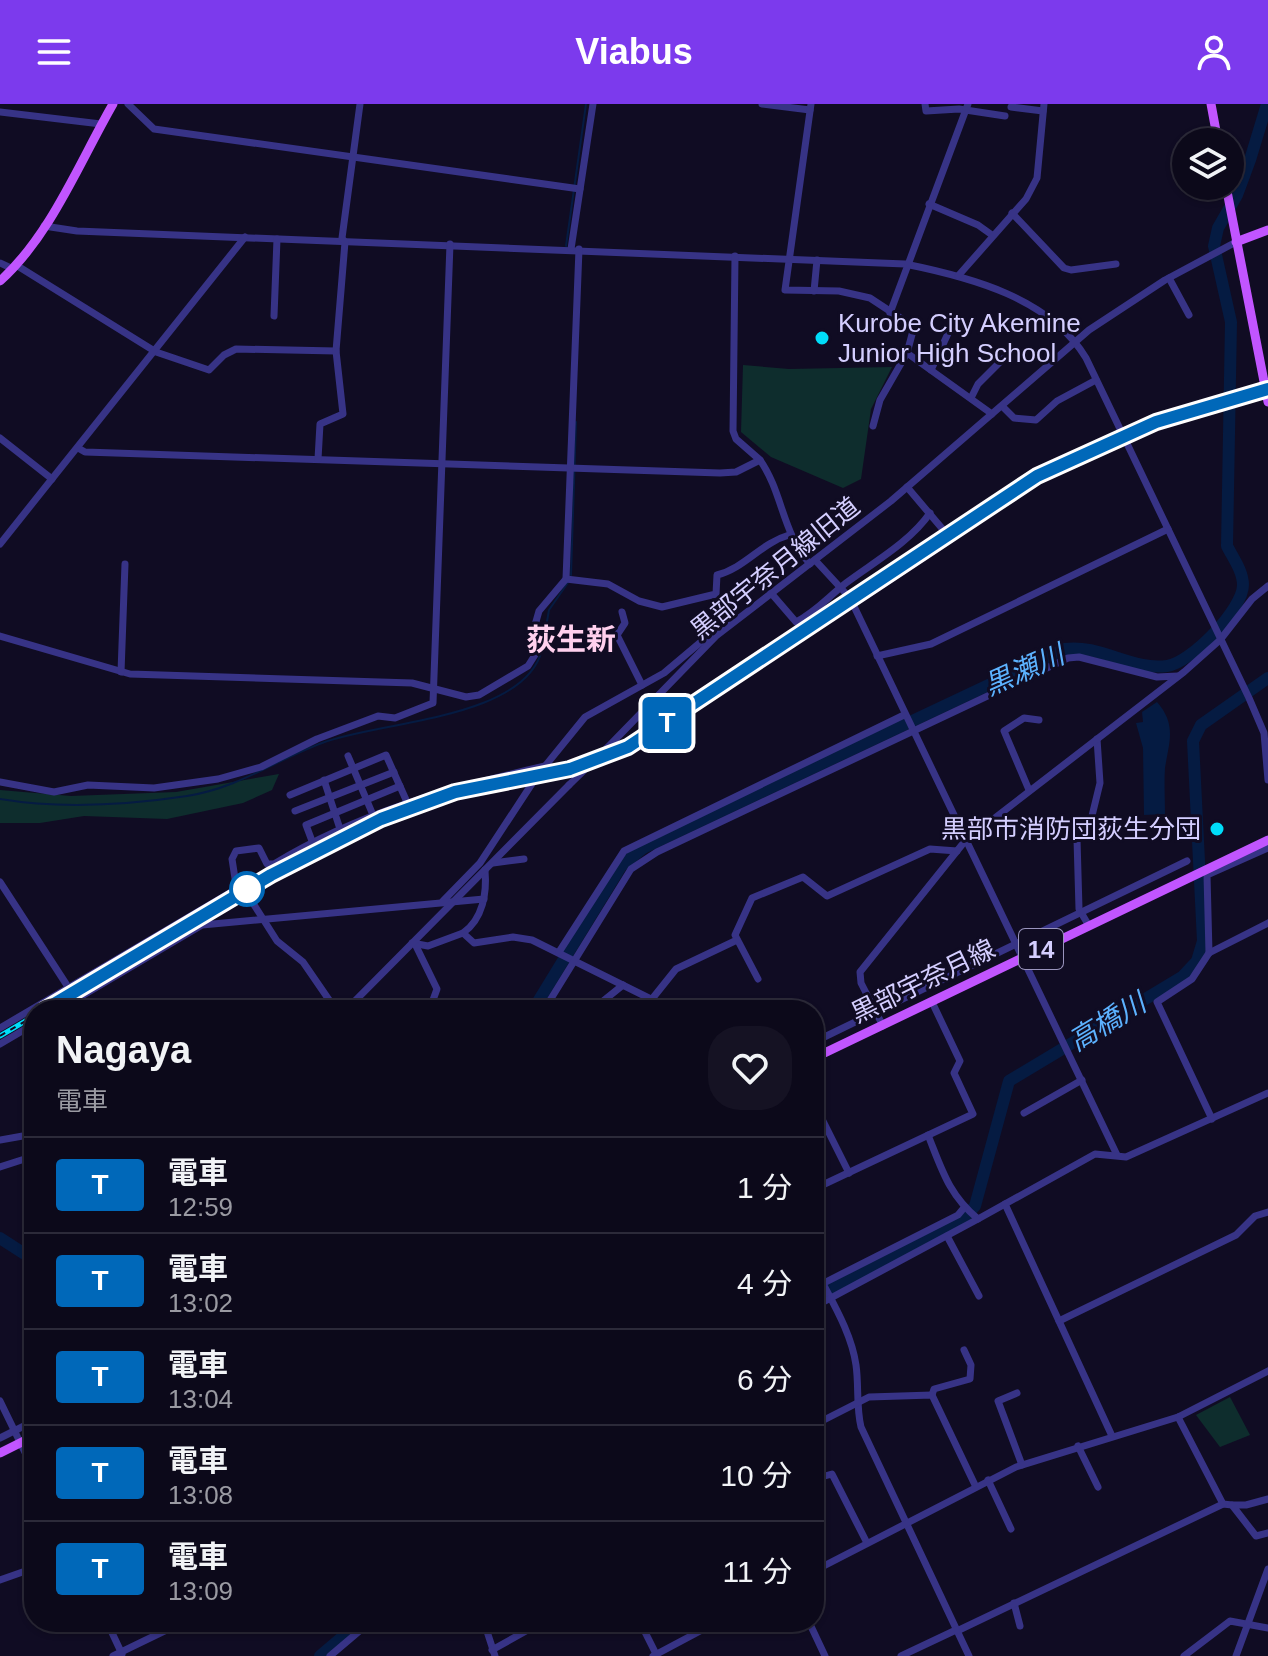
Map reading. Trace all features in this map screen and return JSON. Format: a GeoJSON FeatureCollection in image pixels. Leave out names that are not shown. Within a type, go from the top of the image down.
{"type":"FeatureCollection","features":[{"type":"Feature","properties":{"kind":"main road"},"geometry":{"type":"LineString","coordinates":[[0,281],[15,267],[44,226],[113,104]]}},
{"type":"Feature","properties":{"kind":"main road"},"geometry":{"type":"LineString","coordinates":[[1211,104],[1215,128]]}},
{"type":"Feature","properties":{"kind":"main road"},"geometry":{"type":"LineString","coordinates":[[1228,200],[1268,402]]}},
{"type":"Feature","properties":{"kind":"main road"},"geometry":{"type":"LineString","coordinates":[[1236,242],[1268,230]]}},
{"type":"Feature","properties":{"kind":"main road","name":"黒部宇奈月線"},"geometry":{"type":"LineString","coordinates":[[824,1053],[1268,840]]}},
{"type":"Feature","properties":{"kind":"main road"},"geometry":{"type":"LineString","coordinates":[[0,1453],[24,1441]]}},
{"type":"Feature","properties":{"kind":"street"},"geometry":{"type":"LineString","coordinates":[[128,104],[154,129],[580,189]]}},
{"type":"Feature","properties":{"kind":"street"},"geometry":{"type":"LineString","coordinates":[[318,459],[320,424],[343,414],[336,351],[345,242],[342,238],[360,104]]}},
{"type":"Feature","properties":{"kind":"street"},"geometry":{"type":"LineString","coordinates":[[0,636],[121,672],[412,683],[466,697],[479,695],[528,666],[540,647],[535,625],[539,611],[566,579],[575,249],[580,189],[593,104]]}},
{"type":"Feature","properties":{"kind":"street"},"geometry":{"type":"LineString","coordinates":[[762,104],[810,107],[785,290],[839,291],[870,298],[914,327],[907,353],[880,400],[873,426]]}},
{"type":"Feature","properties":{"kind":"street"},"geometry":{"type":"LineString","coordinates":[[925,104],[926,111],[967,108],[1005,116]]}},
{"type":"Feature","properties":{"kind":"street"},"geometry":{"type":"LineString","coordinates":[[958,276],[1026,199],[1037,178],[1044,107],[1011,107]]}},
{"type":"Feature","properties":{"kind":"street"},"geometry":{"type":"LineString","coordinates":[[890,313],[905,264],[967,108]]}},
{"type":"Feature","properties":{"kind":"street"},"geometry":{"type":"LineString","coordinates":[[0,112],[101,124]]}},
{"type":"Feature","properties":{"kind":"street"},"geometry":{"type":"LineString","coordinates":[[929,204],[978,225],[992,235]]}},
{"type":"Feature","properties":{"kind":"street"},"geometry":{"type":"LineString","coordinates":[[1012,213],[1064,268],[1071,270],[1116,264]]}},
{"type":"Feature","properties":{"kind":"street"},"geometry":{"type":"LineString","coordinates":[[44,226],[51,230],[905,264],[958,276],[1037,310],[1076,341],[1096,380],[1249,698],[1264,733],[1268,780]]}},
{"type":"Feature","properties":{"kind":"street"},"geometry":{"type":"LineString","coordinates":[[0,544],[245,237]]}},
{"type":"Feature","properties":{"kind":"street"},"geometry":{"type":"LineString","coordinates":[[274,316],[277,239]]}},
{"type":"Feature","properties":{"kind":"street","name":"黒部宇奈月線旧道"},"geometry":{"type":"LineString","coordinates":[[356,1000],[716,636],[907,487],[1076,341],[1169,278],[1236,242]]}},
{"type":"Feature","properties":{"kind":"street"},"geometry":{"type":"LineString","coordinates":[[0,782],[54,792],[88,785],[154,788],[218,779],[261,767],[317,739],[378,716],[395,718],[433,703],[450,244]]}},
{"type":"Feature","properties":{"kind":"street"},"geometry":{"type":"LineString","coordinates":[[735,256],[733,431],[736,439],[760,460],[772,480],[789,535],[853,604],[1117,1155]]}},
{"type":"Feature","properties":{"kind":"street"},"geometry":{"type":"LineString","coordinates":[[814,291],[817,260]]}},
{"type":"Feature","properties":{"kind":"street"},"geometry":{"type":"LineString","coordinates":[[0,263],[15,267],[156,352],[209,370],[224,355],[236,349],[336,351]]}},
{"type":"Feature","properties":{"kind":"street"},"geometry":{"type":"LineString","coordinates":[[1169,278],[1189,315]]}},
{"type":"Feature","properties":{"kind":"street"},"geometry":{"type":"LineString","coordinates":[[931,370],[952,325]]}},
{"type":"Feature","properties":{"kind":"street"},"geometry":{"type":"LineString","coordinates":[[971,398],[978,384],[1012,350]]}},
{"type":"Feature","properties":{"kind":"street"},"geometry":{"type":"LineString","coordinates":[[907,353],[992,414]]}},
{"type":"Feature","properties":{"kind":"street"},"geometry":{"type":"LineString","coordinates":[[1002,406],[1014,418],[1036,420],[1057,401],[1096,380]]}},
{"type":"Feature","properties":{"kind":"street"},"geometry":{"type":"LineString","coordinates":[[0,438],[52,479]]}},
{"type":"Feature","properties":{"kind":"street"},"geometry":{"type":"LineString","coordinates":[[78,448],[85,452],[720,473],[736,472],[760,460]]}},
{"type":"Feature","properties":{"kind":"street"},"geometry":{"type":"LineString","coordinates":[[853,604],[951,539],[907,487]]}},
{"type":"Feature","properties":{"kind":"street"},"geometry":{"type":"LineString","coordinates":[[771,593],[796,622],[818,611],[841,588],[912,533],[930,513]]}},
{"type":"Feature","properties":{"kind":"street"},"geometry":{"type":"LineString","coordinates":[[877,656],[931,644],[1168,529]]}},
{"type":"Feature","properties":{"kind":"street"},"geometry":{"type":"LineString","coordinates":[[566,579],[608,584],[639,601],[669,607],[716,594],[717,575],[734,570],[772,539],[789,535]]}},
{"type":"Feature","properties":{"kind":"street"},"geometry":{"type":"LineString","coordinates":[[121,672],[125,564]]}},
{"type":"Feature","properties":{"kind":"street"},"geometry":{"type":"LineString","coordinates":[[883,1026],[861,983],[860,972],[965,841],[1178,676],[1268,586]]}},
{"type":"Feature","properties":{"kind":"street"},"geometry":{"type":"LineString","coordinates":[[622,612],[625,623],[617,635],[642,685]]}},
{"type":"Feature","properties":{"kind":"street"},"geometry":{"type":"LineString","coordinates":[[443,901],[480,863],[545,766],[585,717],[664,673],[702,641],[716,636]]}},
{"type":"Feature","properties":{"kind":"street"},"geometry":{"type":"LineString","coordinates":[[550,1000],[639,862],[1068,658],[1079,657],[1157,677],[1178,676]]}},
{"type":"Feature","properties":{"kind":"street"},"geometry":{"type":"LineString","coordinates":[[560,953],[624,851],[904,714]]}},
{"type":"Feature","properties":{"kind":"street"},"geometry":{"type":"LineString","coordinates":[[1029,790],[1004,731],[1024,718],[1039,720]]}},
{"type":"Feature","properties":{"kind":"street"},"geometry":{"type":"LineString","coordinates":[[1090,824],[1100,783],[1097,739]]}},
{"type":"Feature","properties":{"kind":"street"},"geometry":{"type":"LineString","coordinates":[[290,795],[386,755],[407,802]]}},
{"type":"Feature","properties":{"kind":"street"},"geometry":{"type":"LineString","coordinates":[[348,756],[373,815]]}},
{"type":"Feature","properties":{"kind":"street"},"geometry":{"type":"LineString","coordinates":[[48,1000],[233,891],[236,885],[232,859],[236,851],[259,848],[267,864],[274,864],[312,841],[407,802],[545,766]]}},
{"type":"Feature","properties":{"kind":"street"},"geometry":{"type":"LineString","coordinates":[[295,811],[394,772]]}},
{"type":"Feature","properties":{"kind":"street"},"geometry":{"type":"LineString","coordinates":[[324,780],[337,812],[340,829]]}},
{"type":"Feature","properties":{"kind":"street"},"geometry":{"type":"LineString","coordinates":[[312,841],[306,825],[400,786]]}},
{"type":"Feature","properties":{"kind":"street"},"geometry":{"type":"LineString","coordinates":[[1077,839],[1081,913],[1089,926]]}},
{"type":"Feature","properties":{"kind":"street"},"geometry":{"type":"LineString","coordinates":[[1209,953],[1207,875],[1268,848]]}},
{"type":"Feature","properties":{"kind":"street"},"geometry":{"type":"LineString","coordinates":[[758,979],[735,935],[752,898],[803,877],[827,896],[930,849],[957,851]]}},
{"type":"Feature","properties":{"kind":"street"},"geometry":{"type":"LineString","coordinates":[[491,863],[524,859]]}},
{"type":"Feature","properties":{"kind":"street"},"geometry":{"type":"LineString","coordinates":[[824,1037],[1187,861]]}},
{"type":"Feature","properties":{"kind":"street"},"geometry":{"type":"LineString","coordinates":[[414,944],[428,946],[473,926],[484,899],[485,870]]}},
{"type":"Feature","properties":{"kind":"street"},"geometry":{"type":"LineString","coordinates":[[0,882],[76,1000],[202,925],[484,899]]}},
{"type":"Feature","properties":{"kind":"street"},"geometry":{"type":"LineString","coordinates":[[257,892],[251,900],[277,941],[303,962],[329,1000]]}},
{"type":"Feature","properties":{"kind":"street"},"geometry":{"type":"LineString","coordinates":[[1212,1119],[1157,1002],[1192,979],[1209,953],[1268,923]]}},
{"type":"Feature","properties":{"kind":"street"},"geometry":{"type":"LineString","coordinates":[[463,933],[474,943],[513,937],[532,940],[652,999],[676,969],[737,940]]}},
{"type":"Feature","properties":{"kind":"street"},"geometry":{"type":"LineString","coordinates":[[414,944],[437,989],[433,1000]]}},
{"type":"Feature","properties":{"kind":"street"},"geometry":{"type":"LineString","coordinates":[[606,1000],[623,985]]}},
{"type":"Feature","properties":{"kind":"street"},"geometry":{"type":"LineString","coordinates":[[824,1184],[973,1114],[954,1073],[960,1061],[932,1002]]}},
{"type":"Feature","properties":{"kind":"street"},"geometry":{"type":"LineString","coordinates":[[0,1028],[24,1014]]}},
{"type":"Feature","properties":{"kind":"street"},"geometry":{"type":"LineString","coordinates":[[0,1044],[24,1030]]}},
{"type":"Feature","properties":{"kind":"street"},"geometry":{"type":"LineString","coordinates":[[1024,1113],[1082,1080]]}},
{"type":"Feature","properties":{"kind":"street"},"geometry":{"type":"LineString","coordinates":[[824,1301],[1095,1154],[1126,1157],[1268,1093]]}},
{"type":"Feature","properties":{"kind":"street"},"geometry":{"type":"LineString","coordinates":[[824,1123],[849,1173]]}},
{"type":"Feature","properties":{"kind":"street"},"geometry":{"type":"LineString","coordinates":[[928,1135],[947,1184],[963,1209],[978,1219]]}},
{"type":"Feature","properties":{"kind":"street"},"geometry":{"type":"LineString","coordinates":[[0,1140],[24,1136]]}},
{"type":"Feature","properties":{"kind":"street"},"geometry":{"type":"LineString","coordinates":[[0,1167],[24,1159]]}},
{"type":"Feature","properties":{"kind":"street"},"geometry":{"type":"LineString","coordinates":[[1005,1204],[1112,1436]]}},
{"type":"Feature","properties":{"kind":"street"},"geometry":{"type":"LineString","coordinates":[[824,1283],[958,1215],[963,1209]]}},
{"type":"Feature","properties":{"kind":"street"},"geometry":{"type":"LineString","coordinates":[[1059,1321],[1236,1235],[1255,1216],[1268,1212]]}},
{"type":"Feature","properties":{"kind":"street"},"geometry":{"type":"LineString","coordinates":[[947,1236],[979,1296]]}},
{"type":"Feature","properties":{"kind":"street"},"geometry":{"type":"LineString","coordinates":[[824,1286],[851,1342],[857,1367],[856,1402],[861,1427],[969,1656]]}},
{"type":"Feature","properties":{"kind":"street"},"geometry":{"type":"LineString","coordinates":[[964,1350],[971,1365],[970,1379],[934,1389],[932,1395],[975,1485]]}},
{"type":"Feature","properties":{"kind":"street"},"geometry":{"type":"LineString","coordinates":[[824,1566],[975,1485],[1078,1446],[1178,1417],[1268,1371]]}},
{"type":"Feature","properties":{"kind":"street"},"geometry":{"type":"LineString","coordinates":[[1017,1393],[998,1401],[1022,1465]]}},
{"type":"Feature","properties":{"kind":"street"},"geometry":{"type":"LineString","coordinates":[[824,1420],[869,1397],[932,1395]]}},
{"type":"Feature","properties":{"kind":"street"},"geometry":{"type":"LineString","coordinates":[[0,1401],[24,1451]]}},
{"type":"Feature","properties":{"kind":"street"},"geometry":{"type":"LineString","coordinates":[[1178,1417],[1227,1504],[1256,1536],[1268,1533]]}},
{"type":"Feature","properties":{"kind":"street"},"geometry":{"type":"LineString","coordinates":[[0,1438],[24,1426]]}},
{"type":"Feature","properties":{"kind":"street"},"geometry":{"type":"LineString","coordinates":[[1078,1446],[1098,1487]]}},
{"type":"Feature","properties":{"kind":"street"},"geometry":{"type":"LineString","coordinates":[[824,1476],[832,1474],[867,1543]]}},
{"type":"Feature","properties":{"kind":"street"},"geometry":{"type":"LineString","coordinates":[[988,1480],[1011,1529]]}},
{"type":"Feature","properties":{"kind":"street"},"geometry":{"type":"LineString","coordinates":[[901,1656],[1227,1504],[1246,1505],[1268,1499]]}},
{"type":"Feature","properties":{"kind":"street"},"geometry":{"type":"LineString","coordinates":[[1236,1656],[1268,1569]]}},
{"type":"Feature","properties":{"kind":"street"},"geometry":{"type":"LineString","coordinates":[[0,1580],[24,1572]]}},
{"type":"Feature","properties":{"kind":"street"},"geometry":{"type":"LineString","coordinates":[[1014,1603],[1020,1626]]}},
{"type":"Feature","properties":{"kind":"street"},"geometry":{"type":"LineString","coordinates":[[1184,1656],[1198,1652],[1230,1621],[1268,1628]]}},
{"type":"Feature","properties":{"kind":"street"},"geometry":{"type":"LineString","coordinates":[[112,1632],[122,1654]]}},
{"type":"Feature","properties":{"kind":"street"},"geometry":{"type":"LineString","coordinates":[[113,1656],[164,1632]]}},
{"type":"Feature","properties":{"kind":"street"},"geometry":{"type":"LineString","coordinates":[[330,1656],[358,1632]]}},
{"type":"Feature","properties":{"kind":"street"},"geometry":{"type":"LineString","coordinates":[[487,1632],[494,1653],[527,1632]]}},
{"type":"Feature","properties":{"kind":"street"},"geometry":{"type":"LineString","coordinates":[[644,1632],[654,1655],[698,1632]]}},
{"type":"Feature","properties":{"kind":"street"},"geometry":{"type":"LineString","coordinates":[[814,1632],[825,1656]]}},
{"type":"Feature","properties":{"kind":"green space"},"geometry":{"type":"Polygon","coordinates":[[[743,365],[789,369],[892,367],[871,409],[861,479],[843,488],[771,457],[741,432],[743,365]]]}},
{"type":"Feature","properties":{"kind":"green space"},"geometry":{"type":"Polygon","coordinates":[[[279,774],[272,790],[243,803],[167,819],[84,816],[40,823],[0,823],[0,790],[71,796],[176,792],[279,774]]]}},
{"type":"Feature","properties":{"kind":"green space"},"geometry":{"type":"Polygon","coordinates":[[[1230,1397],[1250,1435],[1220,1447],[1196,1415],[1230,1397]]]}},
{"type":"Feature","properties":{"kind":"water"},"geometry":{"type":"Polygon","coordinates":[[[1157,702],[1167,718],[1170,734],[1165,768],[1165,814],[1144,815],[1143,748],[1136,723],[1143,722],[1142,712],[1157,702]]]}},
{"type":"Feature","properties":{"kind":"waterway"},"geometry":{"type":"LineString","coordinates":[[566,246],[586,104]]}},
{"type":"Feature","properties":{"kind":"waterway","name":"黒瀬川"},"geometry":{"type":"LineString","coordinates":[[539,1000],[621,866],[643,848],[1065,649],[1091,650],[1141,665],[1167,666],[1177,663],[1202,645],[1225,620],[1241,595],[1243,580],[1227,546],[1231,322],[1214,246],[1218,228],[1237,195],[1267,104]]}},
{"type":"Feature","properties":{"kind":"waterway"},"geometry":{"type":"LineString","coordinates":[[571,575],[576,422]]}},
{"type":"Feature","properties":{"kind":"waterway"},"geometry":{"type":"LineString","coordinates":[[543,644],[549,610],[569,581]]}},
{"type":"Feature","properties":{"kind":"waterway"},"geometry":{"type":"LineString","coordinates":[[0,799],[94,805],[206,792],[322,743],[480,704],[508,691],[530,673],[542,650]]}},
{"type":"Feature","properties":{"kind":"waterway","name":"高橋川"},"geometry":{"type":"LineString","coordinates":[[824,1293],[963,1219],[975,1206],[1009,1081],[1182,977],[1197,961],[1203,941],[1193,741],[1201,725],[1268,678]]}},
{"type":"Feature","properties":{"kind":"waterway","name":"黒瀬川"},"geometry":{"type":"LineString","coordinates":[[0,1238],[24,1254]]}},
{"type":"Feature","properties":{"kind":"waterway","name":"高橋川"},"geometry":{"type":"LineString","coordinates":[[320,1656],[348,1632]]}},
{"type":"Feature","properties":{"kind":"railway"},"geometry":{"type":"LineString","coordinates":[[61,1000],[247,889],[381,819],[455,792],[570,769],[610,756],[646,738],[985,507],[1037,476],[1123,435],[1268,389]]}},
{"type":"Feature","properties":{"kind":"railway"},"geometry":{"type":"LineString","coordinates":[[0,1036],[24,1022]]}},
{"type":"Feature","properties":{"kind":"train","name":"T"},"geometry":{"type":"LineString","coordinates":[[61,1000],[271,875],[381,819],[455,792],[570,769],[610,756],[646,738],[867,586],[1037,476],[1156,422],[1268,389]]}},
{"type":"Feature","properties":{"kind":"place","name":"Kurobe City Akemine Junior High School"},"geometry":{"type":"Point","coordinates":[822,338]}},
{"type":"Feature","properties":{"kind":"place","name":"黒部市消防団荻生分団"},"geometry":{"type":"Point","coordinates":[1217,829]}},
{"type":"Feature","properties":{"kind":"district","name":"荻生新"},"geometry":{"type":"Point","coordinates":[571,639]}}]}
